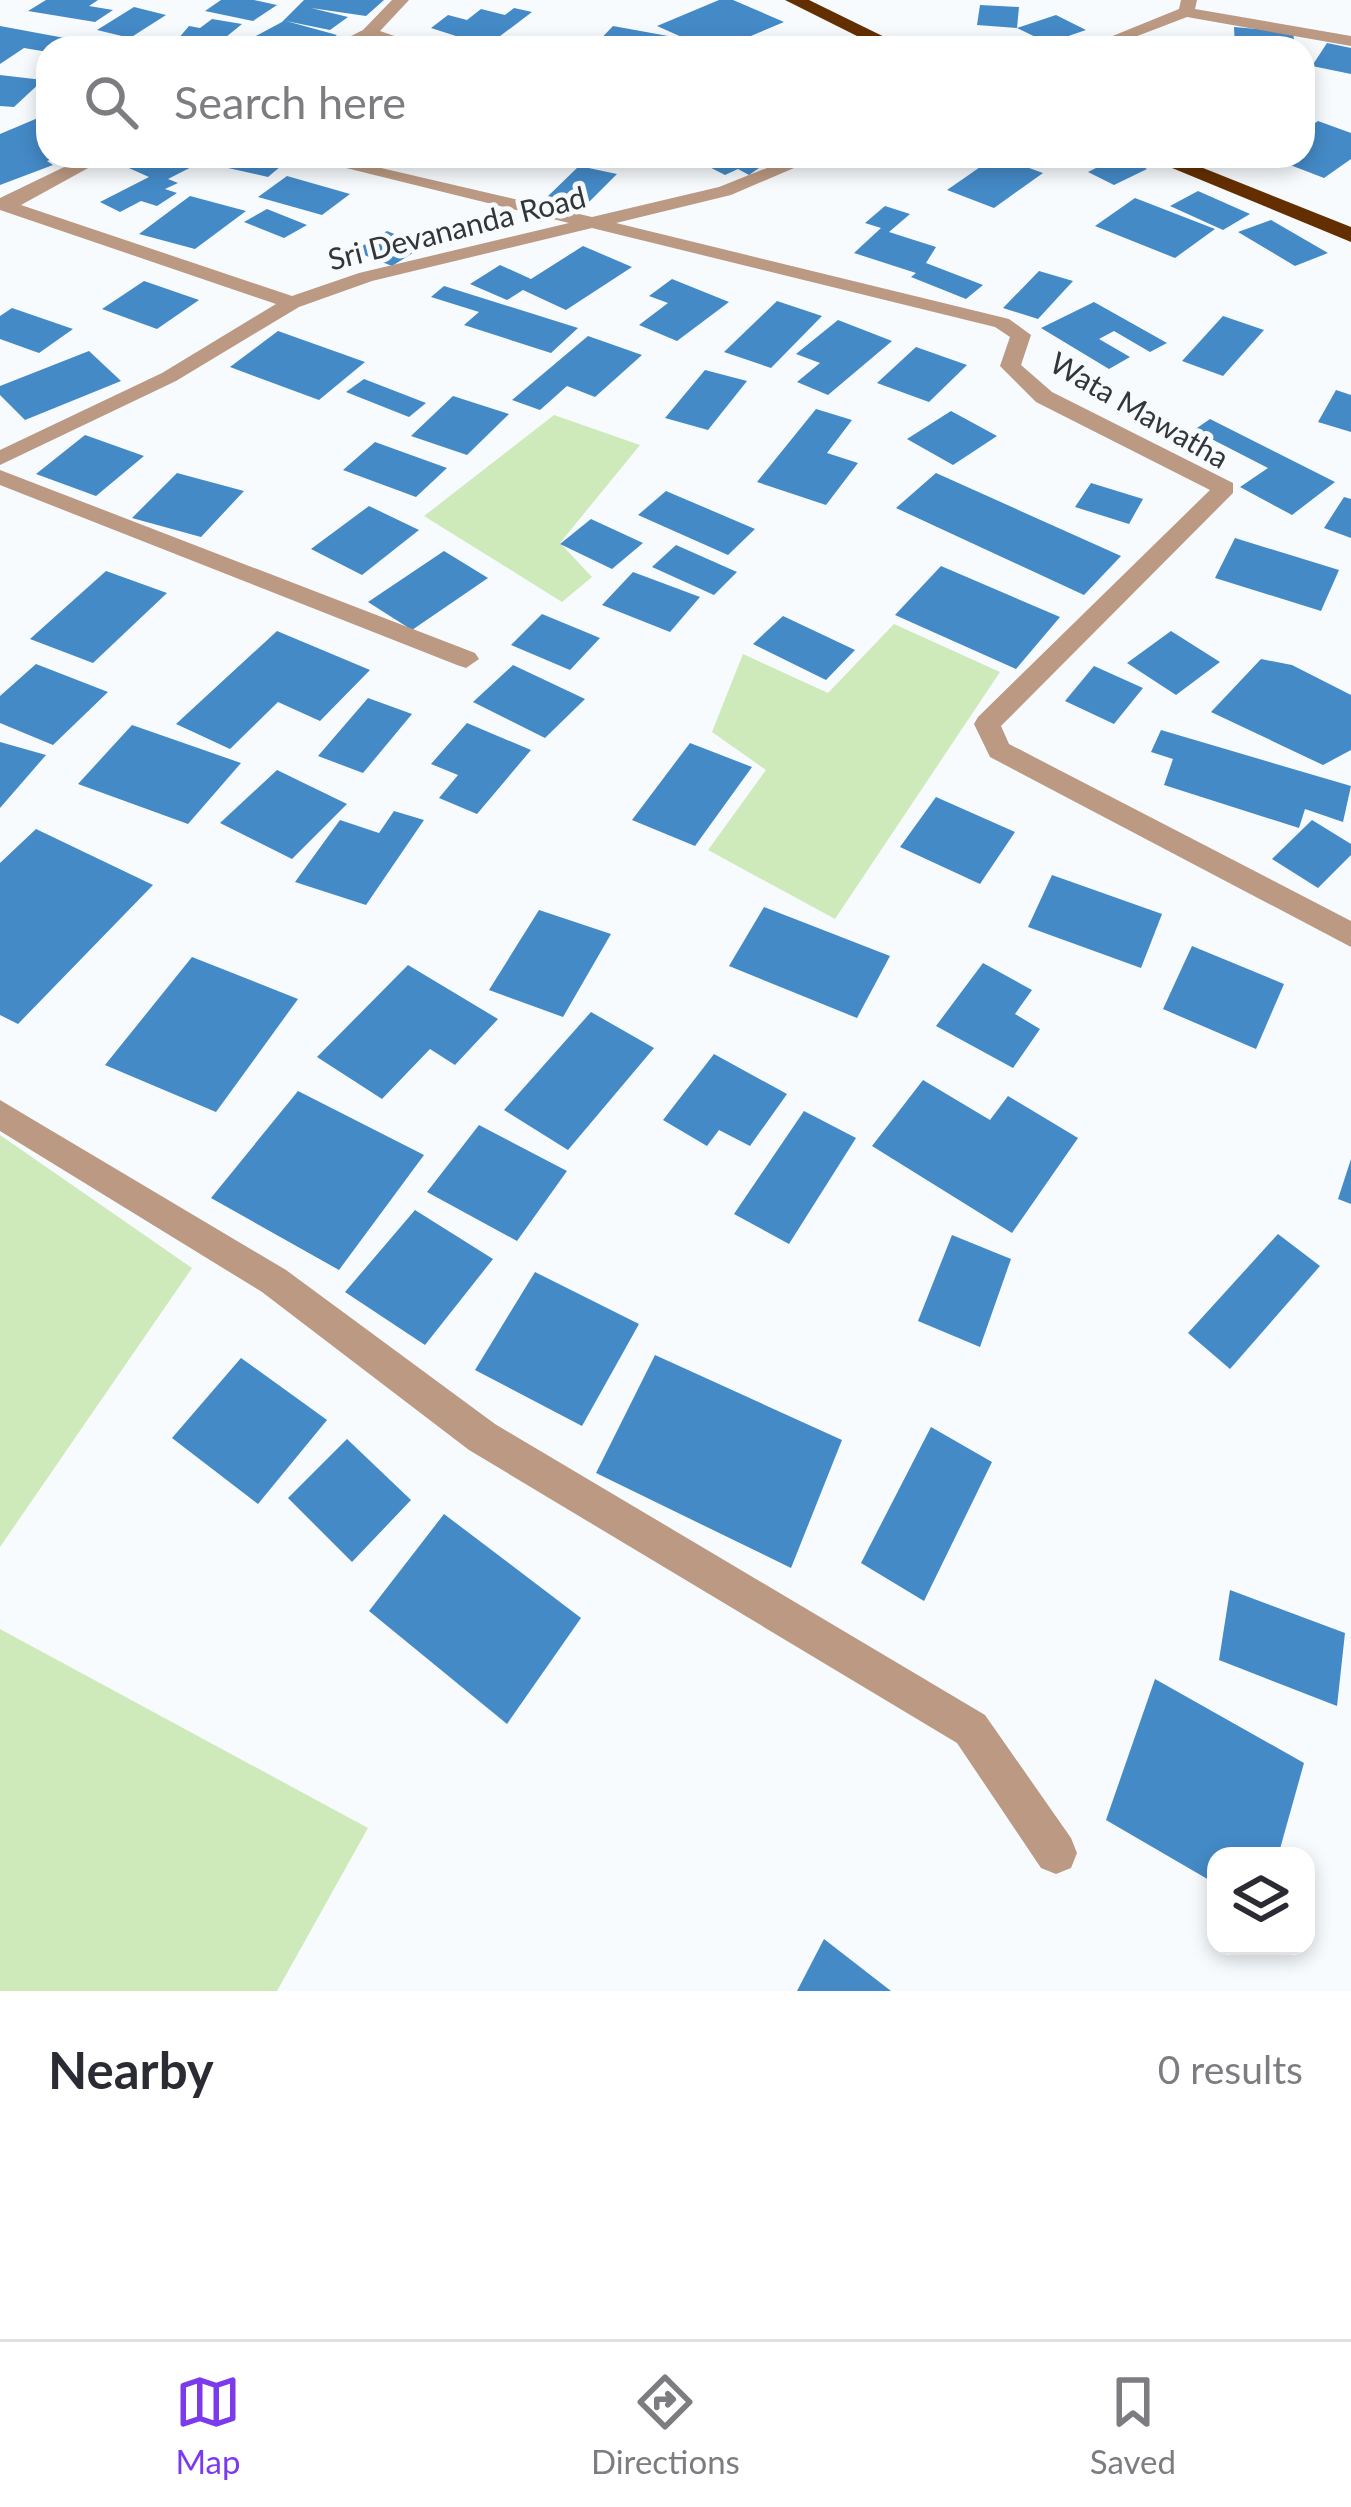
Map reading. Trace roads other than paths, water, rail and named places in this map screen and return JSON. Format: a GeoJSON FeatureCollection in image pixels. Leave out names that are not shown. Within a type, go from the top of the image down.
{"type":"FeatureCollection","features":[{"type":"Feature","properties":{"kind":"highway"},"geometry":{"type":"LineString","coordinates":[[794,0],[872,36]]}},
{"type":"Feature","properties":{"kind":"highway"},"geometry":{"type":"LineString","coordinates":[[1184,168],[1351,235]]}},
{"type":"Feature","properties":{"kind":"street"},"geometry":{"type":"LineString","coordinates":[[362,36],[400,0]]}},
{"type":"Feature","properties":{"kind":"street"},"geometry":{"type":"LineString","coordinates":[[1119,36],[1188,6],[1351,40]]}},
{"type":"Feature","properties":{"kind":"street"},"geometry":{"type":"LineString","coordinates":[[369,33],[379,36]]}},
{"type":"Feature","properties":{"kind":"street"},"geometry":{"type":"LineString","coordinates":[[2,205],[77,168]]}},
{"type":"Feature","properties":{"kind":"street","name":"Wata Mawatha"},"geometry":{"type":"LineString","coordinates":[[369,168],[1002,322],[1021,334],[1010,366],[1044,397],[1225,488],[987,724],[999,750],[1351,935]]}},
{"type":"Feature","properties":{"kind":"street","name":"Sri Devananda Road"},"geometry":{"type":"LineString","coordinates":[[0,458],[169,377],[292,303],[366,278],[725,191],[783,168]]}},
{"type":"Feature","properties":{"kind":"street"},"geometry":{"type":"LineString","coordinates":[[2,205],[292,303]]}},
{"type":"Feature","properties":{"kind":"street"},"geometry":{"type":"LineString","coordinates":[[0,477],[466,659]]}},
{"type":"Feature","properties":{"kind":"street"},"geometry":{"type":"LineString","coordinates":[[0,1114],[274,1281],[482,1437],[971,1730],[1056,1853]]}}]}
